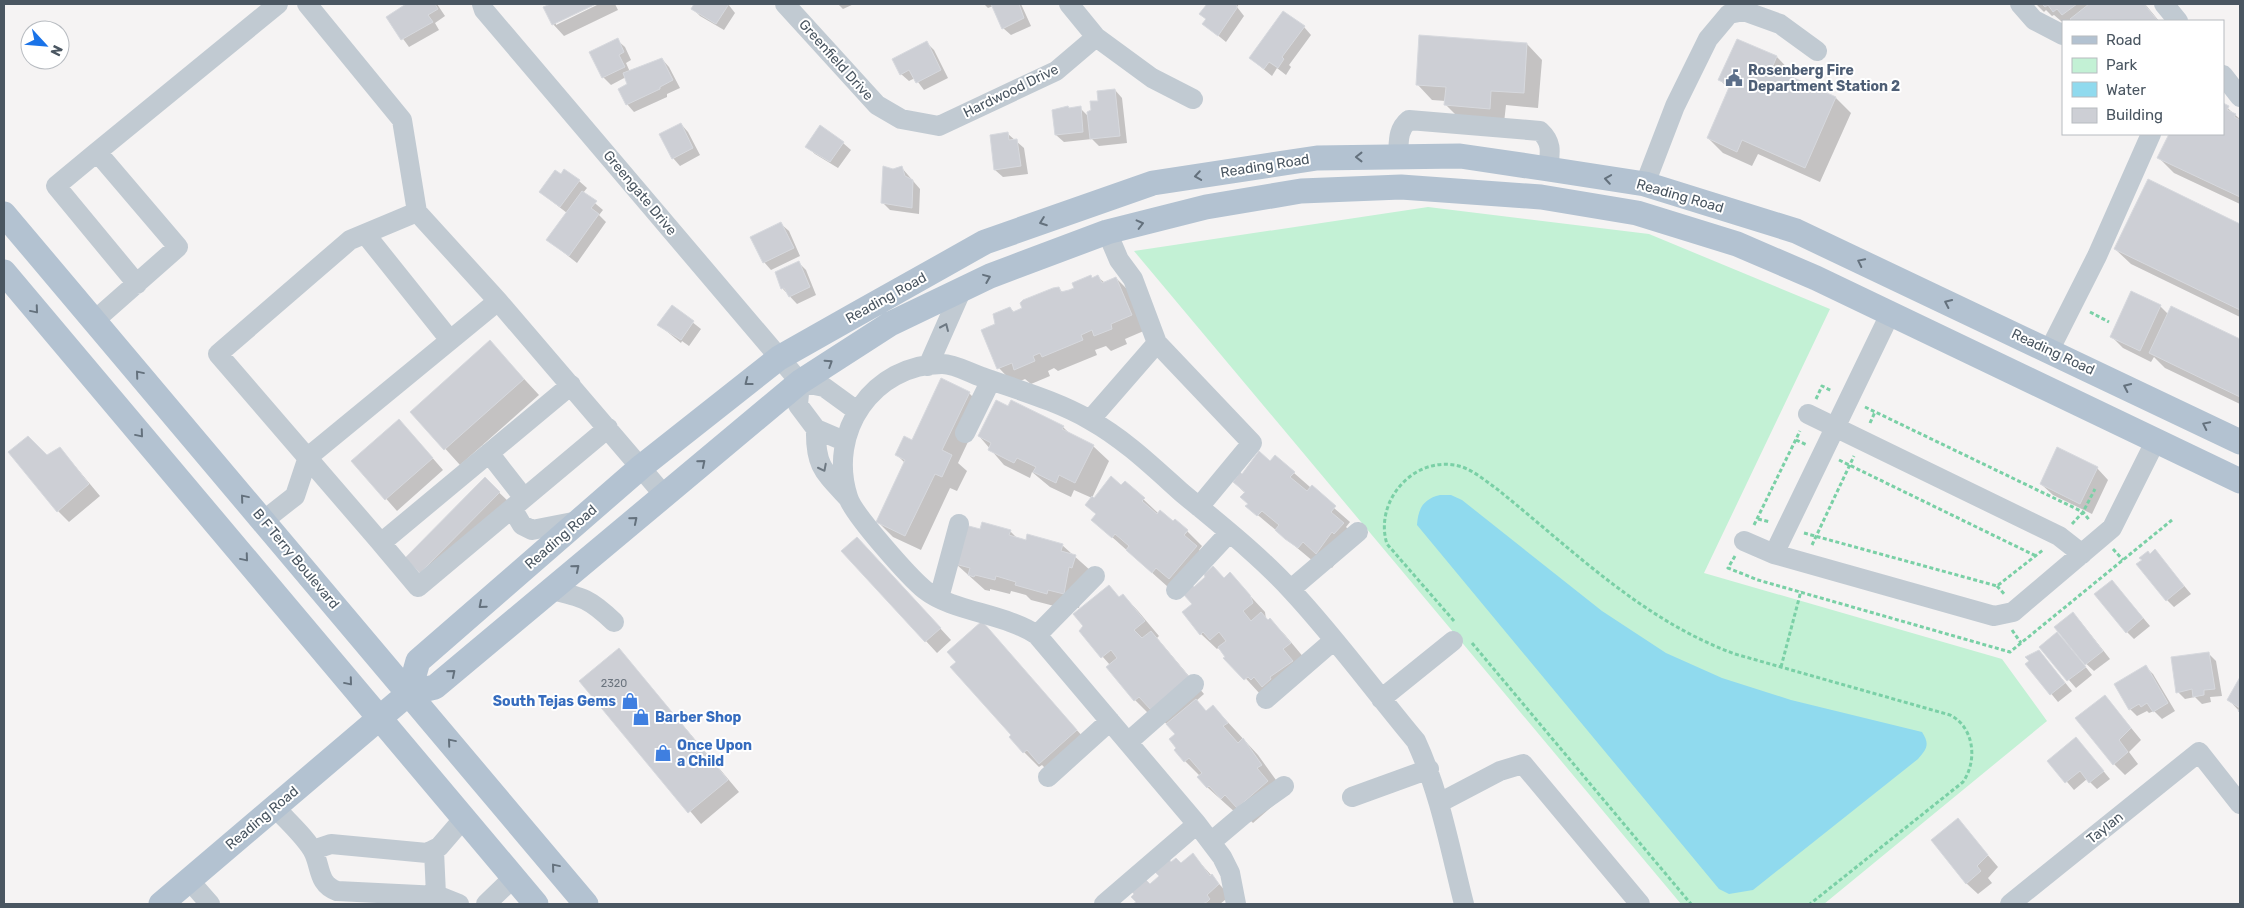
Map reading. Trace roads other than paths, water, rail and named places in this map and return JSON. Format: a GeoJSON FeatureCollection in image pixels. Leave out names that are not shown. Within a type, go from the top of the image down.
{"type":"FeatureCollection","features":[{"type":"Feature","properties":{"kind":"main road","name":"Reading Road"},"geometry":{"type":"LineString","coordinates":[[409,693],[418,661],[641,467],[779,358],[985,242],[1153,183],[1317,158],[1460,156],[1645,184],[1796,231],[2171,407],[2240,442]]}},
{"type":"Feature","properties":{"kind":"main road","name":"Reading Road"},"geometry":{"type":"LineString","coordinates":[[161,904],[409,693],[435,687],[800,382],[890,324],[962,289],[1107,232],[1206,207],[1301,192],[1401,187],[1529,196],[1637,213],[1737,244],[1891,312],[2240,481]]}},
{"type":"Feature","properties":{"kind":"main road","name":"B F Terry Boulevard"},"geometry":{"type":"LineString","coordinates":[[4,214],[586,904]]}},
{"type":"Feature","properties":{"kind":"main road"},"geometry":{"type":"LineString","coordinates":[[4,272],[536,904]]}},
{"type":"Feature","properties":{"kind":"main road"},"geometry":{"type":"LineString","coordinates":[[1891,312],[1905,283]]}},
{"type":"Feature","properties":{"kind":"main road"},"geometry":{"type":"LineString","coordinates":[[2156,440],[2171,407]]}},
{"type":"Feature","properties":{"kind":"street"},"geometry":{"type":"LineString","coordinates":[[137,284],[56,186],[278,4]]}},
{"type":"Feature","properties":{"kind":"street"},"geometry":{"type":"LineString","coordinates":[[307,4],[402,120],[418,212],[498,301],[664,495]]}},
{"type":"Feature","properties":{"kind":"street","name":"Greengate Drive"},"geometry":{"type":"LineString","coordinates":[[482,4],[484,10],[800,382]]}},
{"type":"Feature","properties":{"kind":"street","name":"Greenfield Drive"},"geometry":{"type":"LineString","coordinates":[[785,4],[877,105],[901,119],[918,122]]}},
{"type":"Feature","properties":{"kind":"street"},"geometry":{"type":"LineString","coordinates":[[1069,4],[1096,37],[1152,78],[1192,99]]}},
{"type":"Feature","properties":{"kind":"street"},"geometry":{"type":"LineString","coordinates":[[2020,4],[2034,20],[2062,34]]}},
{"type":"Feature","properties":{"kind":"street"},"geometry":{"type":"LineString","coordinates":[[2164,4],[2177,20]]}},
{"type":"Feature","properties":{"kind":"street"},"geometry":{"type":"LineString","coordinates":[[1645,184],[1679,97],[1708,39],[1729,14],[1744,11],[1780,24],[1817,51]]}},
{"type":"Feature","properties":{"kind":"street","name":"Hardwood Drive"},"geometry":{"type":"LineString","coordinates":[[918,122],[939,126],[1056,71],[1096,37]]}},
{"type":"Feature","properties":{"kind":"street"},"geometry":{"type":"LineString","coordinates":[[2224,76],[2240,97]]}},
{"type":"Feature","properties":{"kind":"street"},"geometry":{"type":"LineString","coordinates":[[1398,157],[1399,134],[1403,125],[1409,120],[1540,131],[1548,138],[1551,144],[1529,196]]}},
{"type":"Feature","properties":{"kind":"street"},"geometry":{"type":"LineString","coordinates":[[2050,350],[2098,256],[2151,135]]}},
{"type":"Feature","properties":{"kind":"street"},"geometry":{"type":"LineString","coordinates":[[94,321],[178,247],[96,152]]}},
{"type":"Feature","properties":{"kind":"street"},"geometry":{"type":"LineString","coordinates":[[418,212],[350,240],[218,354],[418,587],[608,428]]}},
{"type":"Feature","properties":{"kind":"street"},"geometry":{"type":"LineString","coordinates":[[1107,232],[1119,260],[1133,279],[1157,343],[1252,443],[1199,507]]}},
{"type":"Feature","properties":{"kind":"street"},"geometry":{"type":"LineString","coordinates":[[366,235],[450,340]]}},
{"type":"Feature","properties":{"kind":"street"},"geometry":{"type":"LineString","coordinates":[[928,366],[962,289]]}},
{"type":"Feature","properties":{"kind":"street"},"geometry":{"type":"LineString","coordinates":[[263,520],[295,496],[308,458],[498,301]]}},
{"type":"Feature","properties":{"kind":"street"},"geometry":{"type":"LineString","coordinates":[[1774,554],[1891,312]]}},
{"type":"Feature","properties":{"kind":"street"},"geometry":{"type":"LineString","coordinates":[[1090,420],[1157,343]]}},
{"type":"Feature","properties":{"kind":"street"},"geometry":{"type":"LineString","coordinates":[[848,498],[843,470],[844,441],[857,411],[867,396],[891,379],[916,366],[945,364],[1058,404],[1090,420],[1126,444],[1291,590],[1416,741],[1429,769],[1464,904]]}},
{"type":"Feature","properties":{"kind":"street"},"geometry":{"type":"LineString","coordinates":[[965,433],[990,380]]}},
{"type":"Feature","properties":{"kind":"street"},"geometry":{"type":"LineString","coordinates":[[844,441],[816,429],[798,405],[800,382],[824,387],[857,411]]}},
{"type":"Feature","properties":{"kind":"street"},"geometry":{"type":"LineString","coordinates":[[381,543],[571,385]]}},
{"type":"Feature","properties":{"kind":"street"},"geometry":{"type":"LineString","coordinates":[[1808,414],[2059,536],[2082,554]]}},
{"type":"Feature","properties":{"kind":"street"},"geometry":{"type":"LineString","coordinates":[[816,429],[816,453],[826,475],[848,498],[864,523],[924,589],[938,598],[1024,626],[1037,635],[1211,842],[1222,857],[1230,873],[1236,904]]}},
{"type":"Feature","properties":{"kind":"street"},"geometry":{"type":"LineString","coordinates":[[1744,541],[1774,554],[1994,616],[2014,612],[2112,528],[2120,516],[2156,440]]}},
{"type":"Feature","properties":{"kind":"street"},"geometry":{"type":"LineString","coordinates":[[489,453],[518,503],[522,525],[532,530],[578,521]]}},
{"type":"Feature","properties":{"kind":"street"},"geometry":{"type":"LineString","coordinates":[[938,598],[959,524]]}},
{"type":"Feature","properties":{"kind":"street"},"geometry":{"type":"LineString","coordinates":[[1291,590],[1358,532]]}},
{"type":"Feature","properties":{"kind":"street"},"geometry":{"type":"LineString","coordinates":[[1176,590],[1229,534]]}},
{"type":"Feature","properties":{"kind":"street"},"geometry":{"type":"LineString","coordinates":[[1037,635],[1094,576]]}},
{"type":"Feature","properties":{"kind":"street"},"geometry":{"type":"LineString","coordinates":[[550,590],[578,596],[595,603],[614,622]]}},
{"type":"Feature","properties":{"kind":"street"},"geometry":{"type":"LineString","coordinates":[[1381,700],[1461,636]]}},
{"type":"Feature","properties":{"kind":"street"},"geometry":{"type":"LineString","coordinates":[[1266,699],[1333,641]]}},
{"type":"Feature","properties":{"kind":"street"},"geometry":{"type":"LineString","coordinates":[[1128,742],[1194,684]]}},
{"type":"Feature","properties":{"kind":"street"},"geometry":{"type":"LineString","coordinates":[[1048,777],[1110,721]]}},
{"type":"Feature","properties":{"kind":"street","name":"Taylan"},"geometry":{"type":"LineString","coordinates":[[2010,904],[2199,752],[2240,804]]}},
{"type":"Feature","properties":{"kind":"street"},"geometry":{"type":"LineString","coordinates":[[1439,803],[1500,771],[1523,764],[1640,904]]}},
{"type":"Feature","properties":{"kind":"street"},"geometry":{"type":"LineString","coordinates":[[1352,798],[1429,769]]}},
{"type":"Feature","properties":{"kind":"street"},"geometry":{"type":"LineString","coordinates":[[1211,842],[1243,815],[1284,786]]}},
{"type":"Feature","properties":{"kind":"street"},"geometry":{"type":"LineString","coordinates":[[275,807],[313,850],[323,881],[328,888],[337,891],[436,896],[459,904]]}},
{"type":"Feature","properties":{"kind":"street"},"geometry":{"type":"LineString","coordinates":[[313,850],[331,844],[427,853],[434,851],[464,818]]}},
{"type":"Feature","properties":{"kind":"street"},"geometry":{"type":"LineString","coordinates":[[1104,904],[1197,824]]}},
{"type":"Feature","properties":{"kind":"street"},"geometry":{"type":"LineString","coordinates":[[434,851],[436,896]]}},
{"type":"Feature","properties":{"kind":"street"},"geometry":{"type":"LineString","coordinates":[[486,904],[514,877]]}},
{"type":"Feature","properties":{"kind":"street"},"geometry":{"type":"LineString","coordinates":[[189,880],[210,904]]}},
{"type":"Feature","properties":{"kind":"water"},"geometry":{"type":"Polygon","coordinates":[[[1440,495],[1451,495],[1462,500],[1602,611],[1666,653],[1722,678],[1791,700],[1922,732],[1927,743],[1924,752],[1918,759],[1753,890],[1729,894],[1719,889],[1417,525],[1422,506],[1429,499],[1440,495]]]}},
{"type":"Feature","properties":{"kind":"place","name":"Rosenberg Fire Department Station 2"},"geometry":{"type":"Point","coordinates":[1734,78]}},
{"type":"Feature","properties":{"kind":"place","name":"South Tejas Gems"},"geometry":{"type":"Point","coordinates":[630,701]}},
{"type":"Feature","properties":{"kind":"place","name":"Barber Shop"},"geometry":{"type":"Point","coordinates":[641,717]}},
{"type":"Feature","properties":{"kind":"place","name":"Once Upon a Child"},"geometry":{"type":"Point","coordinates":[663,753]}}]}
